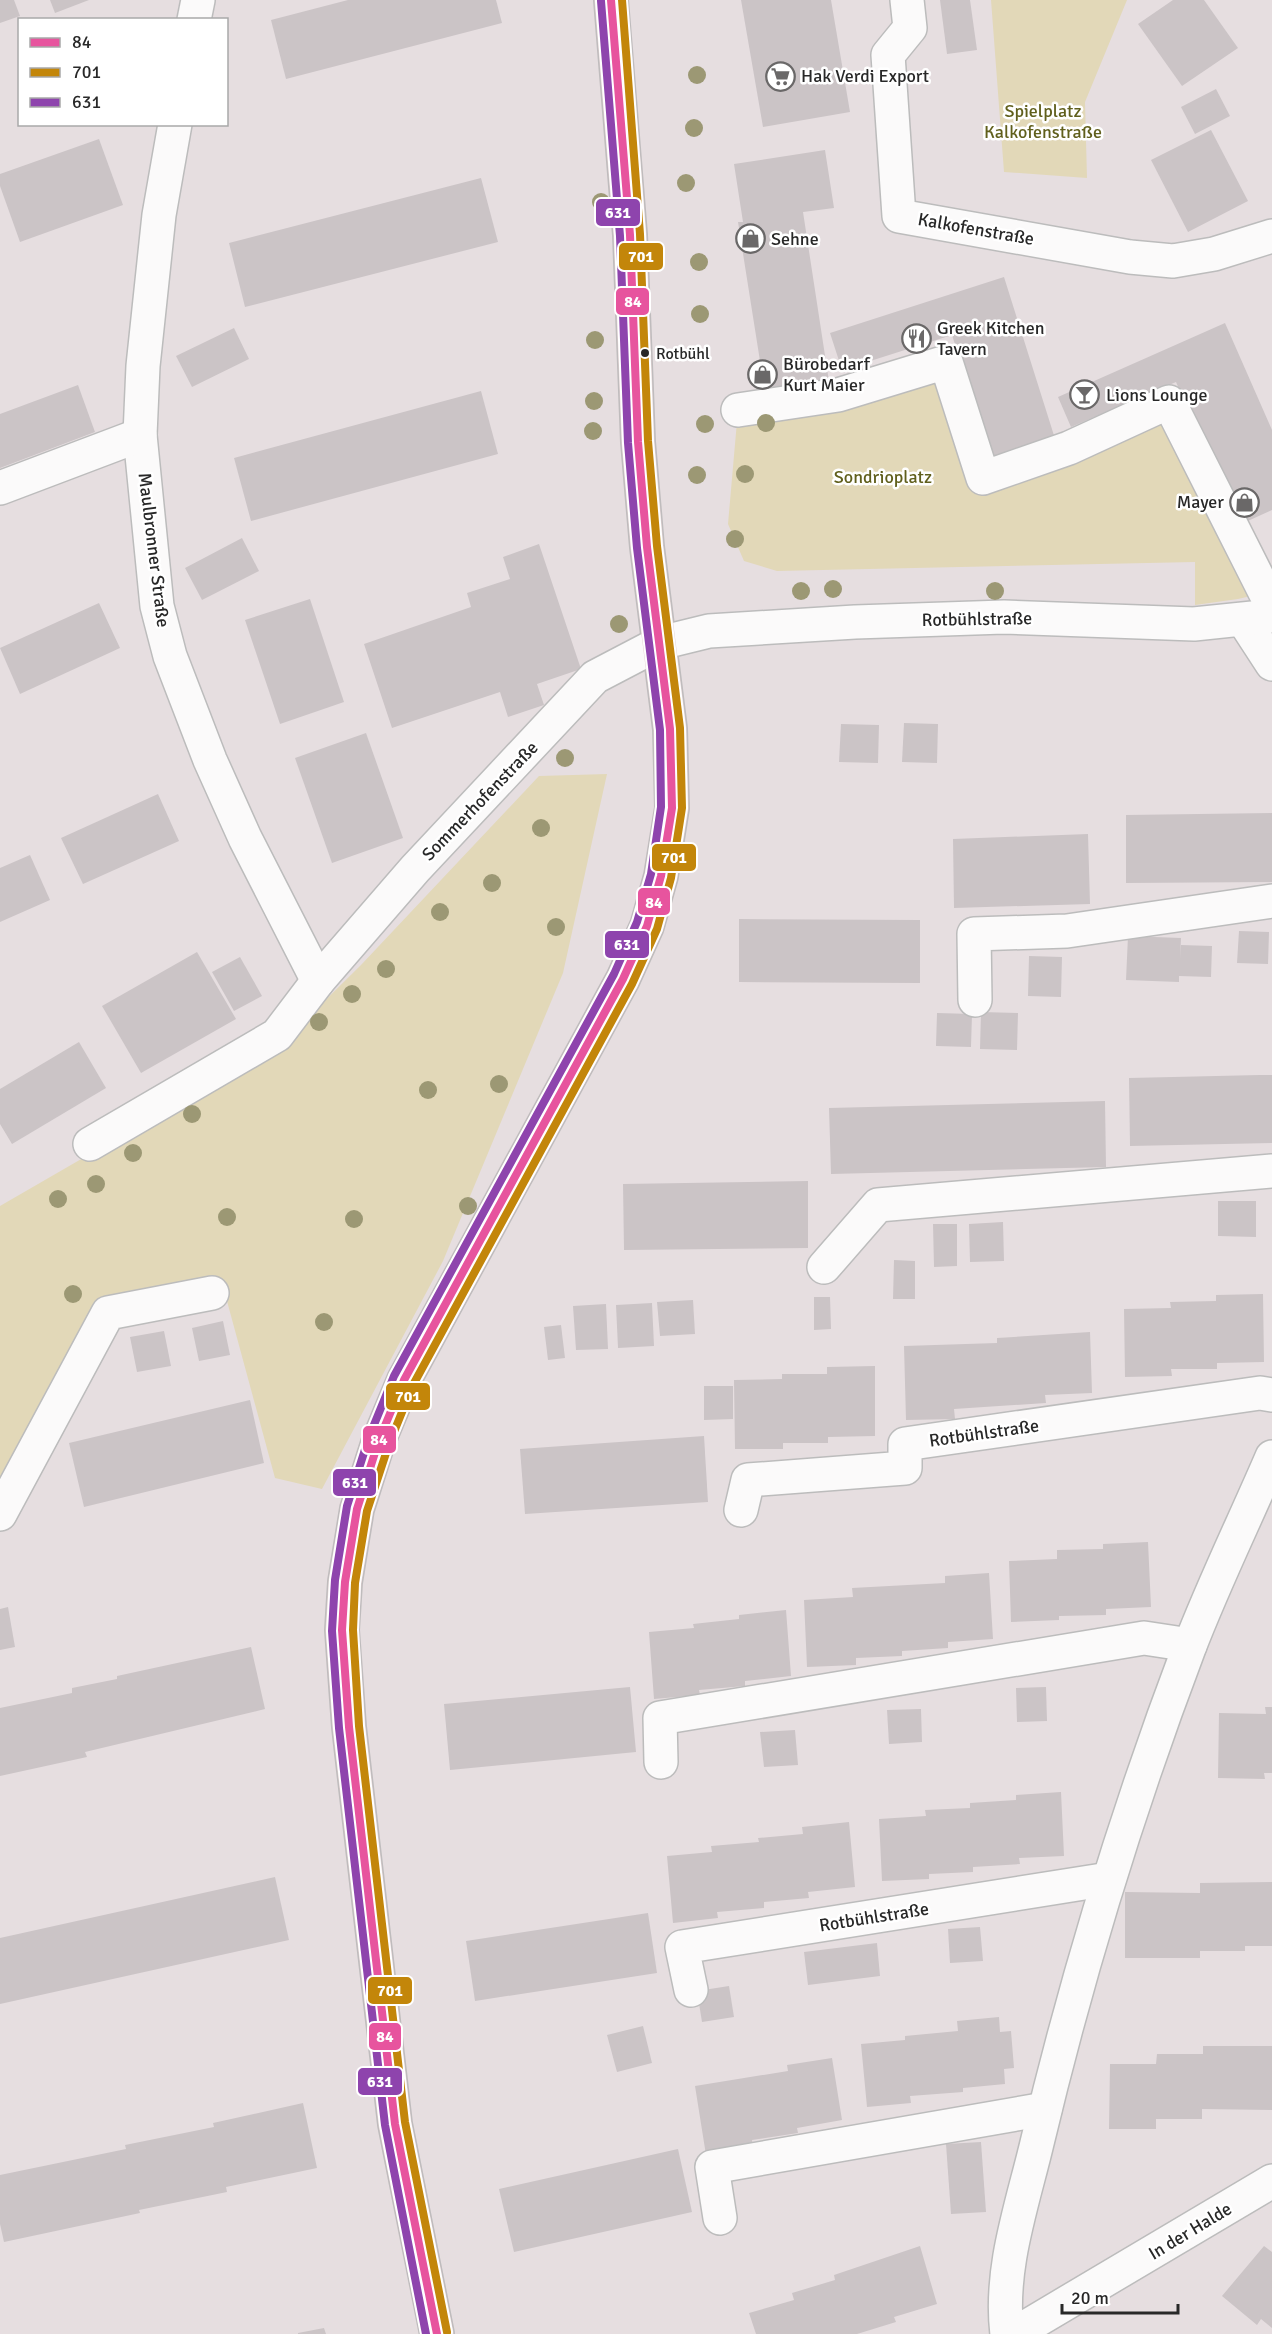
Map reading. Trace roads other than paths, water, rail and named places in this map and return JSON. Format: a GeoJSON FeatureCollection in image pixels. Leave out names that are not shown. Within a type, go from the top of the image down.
{"type":"FeatureCollection","features":[{"type":"Feature","properties":{"kind":"main road"},"geometry":{"type":"LineString","coordinates":[[437,2334],[394,2124],[349,1727],[342,1630],[345,1582],[357,1509],[379,1440],[404,1380],[623,979],[647,926],[661,876],[672,808],[670,729],[646,547],[638,442],[630,235],[611,0]]}},
{"type":"Feature","properties":{"kind":"street"},"geometry":{"type":"LineString","coordinates":[[194,18],[198,0]]}},
{"type":"Feature","properties":{"kind":"street","name":"Kalkofenstraße"},"geometry":{"type":"LineString","coordinates":[[907,0],[910,28],[888,56],[900,216],[1130,256],[1173,261],[1214,254],[1272,236]]}},
{"type":"Feature","properties":{"kind":"street","name":"Maulbronner Straße"},"geometry":{"type":"LineString","coordinates":[[175,126],[159,215],[142,366],[140,435],[157,606],[170,656],[214,770],[318,981]]}},
{"type":"Feature","properties":{"kind":"street"},"geometry":{"type":"LineString","coordinates":[[738,410],[838,395],[946,362],[982,478],[1069,448],[1169,402],[1263,614],[1272,664]]}},
{"type":"Feature","properties":{"kind":"street"},"geometry":{"type":"LineString","coordinates":[[0,488],[140,435]]}},
{"type":"Feature","properties":{"kind":"street","name":"Rotbühlstraße"},"geometry":{"type":"LineString","coordinates":[[660,643],[709,631],[855,622],[1004,617],[1164,625],[1263,614]]}},
{"type":"Feature","properties":{"kind":"street","name":"Sommerhofenstraße"},"geometry":{"type":"LineString","coordinates":[[90,1144],[277,1035],[318,981],[415,869],[540,739],[595,677],[660,643]]}},
{"type":"Feature","properties":{"kind":"street"},"geometry":{"type":"LineString","coordinates":[[975,1000],[974,934],[1066,931],[1272,901]]}},
{"type":"Feature","properties":{"kind":"street"},"geometry":{"type":"LineString","coordinates":[[824,1267],[878,1205],[1272,1171]]}},
{"type":"Feature","properties":{"kind":"street"},"geometry":{"type":"LineString","coordinates":[[0,1514],[108,1313],[212,1293]]}},
{"type":"Feature","properties":{"kind":"street","name":"Rotbühlstraße"},"geometry":{"type":"LineString","coordinates":[[741,1510],[748,1480],[905,1468],[905,1444],[1260,1393],[1272,1395]]}},
{"type":"Feature","properties":{"kind":"street"},"geometry":{"type":"LineString","coordinates":[[1007,2334],[1004,2310],[1006,2270],[1045,2109],[1109,1879],[1136,1794],[1190,1646],[1272,1456]]}},
{"type":"Feature","properties":{"kind":"street"},"geometry":{"type":"LineString","coordinates":[[661,1762],[660,1718],[1144,1638],[1190,1646]]}},
{"type":"Feature","properties":{"kind":"street","name":"Rotbühlstraße"},"geometry":{"type":"LineString","coordinates":[[691,1990],[682,1947],[1109,1879]]}},
{"type":"Feature","properties":{"kind":"street"},"geometry":{"type":"LineString","coordinates":[[720,2218],[712,2167],[1045,2109]]}},
{"type":"Feature","properties":{"kind":"street","name":"In der Halde"},"geometry":{"type":"LineString","coordinates":[[1014,2334],[1272,2181]]}},
{"type":"Feature","properties":{"kind":"place","name":"Hak Verdi Export"},"geometry":{"type":"Point","coordinates":[780,76]}},
{"type":"Feature","properties":{"kind":"place","name":"Sehne"},"geometry":{"type":"Point","coordinates":[750,239]}},
{"type":"Feature","properties":{"kind":"place","name":"Greek Kitchen Tavern"},"geometry":{"type":"Point","coordinates":[916,338]}},
{"type":"Feature","properties":{"kind":"place","name":"Rotbühl"},"geometry":{"type":"Point","coordinates":[645,353]}},
{"type":"Feature","properties":{"kind":"place","name":"Bürobedarf Kurt Maier"},"geometry":{"type":"Point","coordinates":[762,374]}},
{"type":"Feature","properties":{"kind":"place","name":"Lions Lounge"},"geometry":{"type":"Point","coordinates":[1085,395]}},
{"type":"Feature","properties":{"kind":"place","name":"Mayer"},"geometry":{"type":"Point","coordinates":[1245,502]}},
{"type":"Feature","properties":{"kind":"park label","name":"Spielplatz Kalkofenstraße"},"geometry":{"type":"Point","coordinates":[1043,121]}},
{"type":"Feature","properties":{"kind":"park label","name":"Sondrioplatz"},"geometry":{"type":"Point","coordinates":[883,477]}}]}
